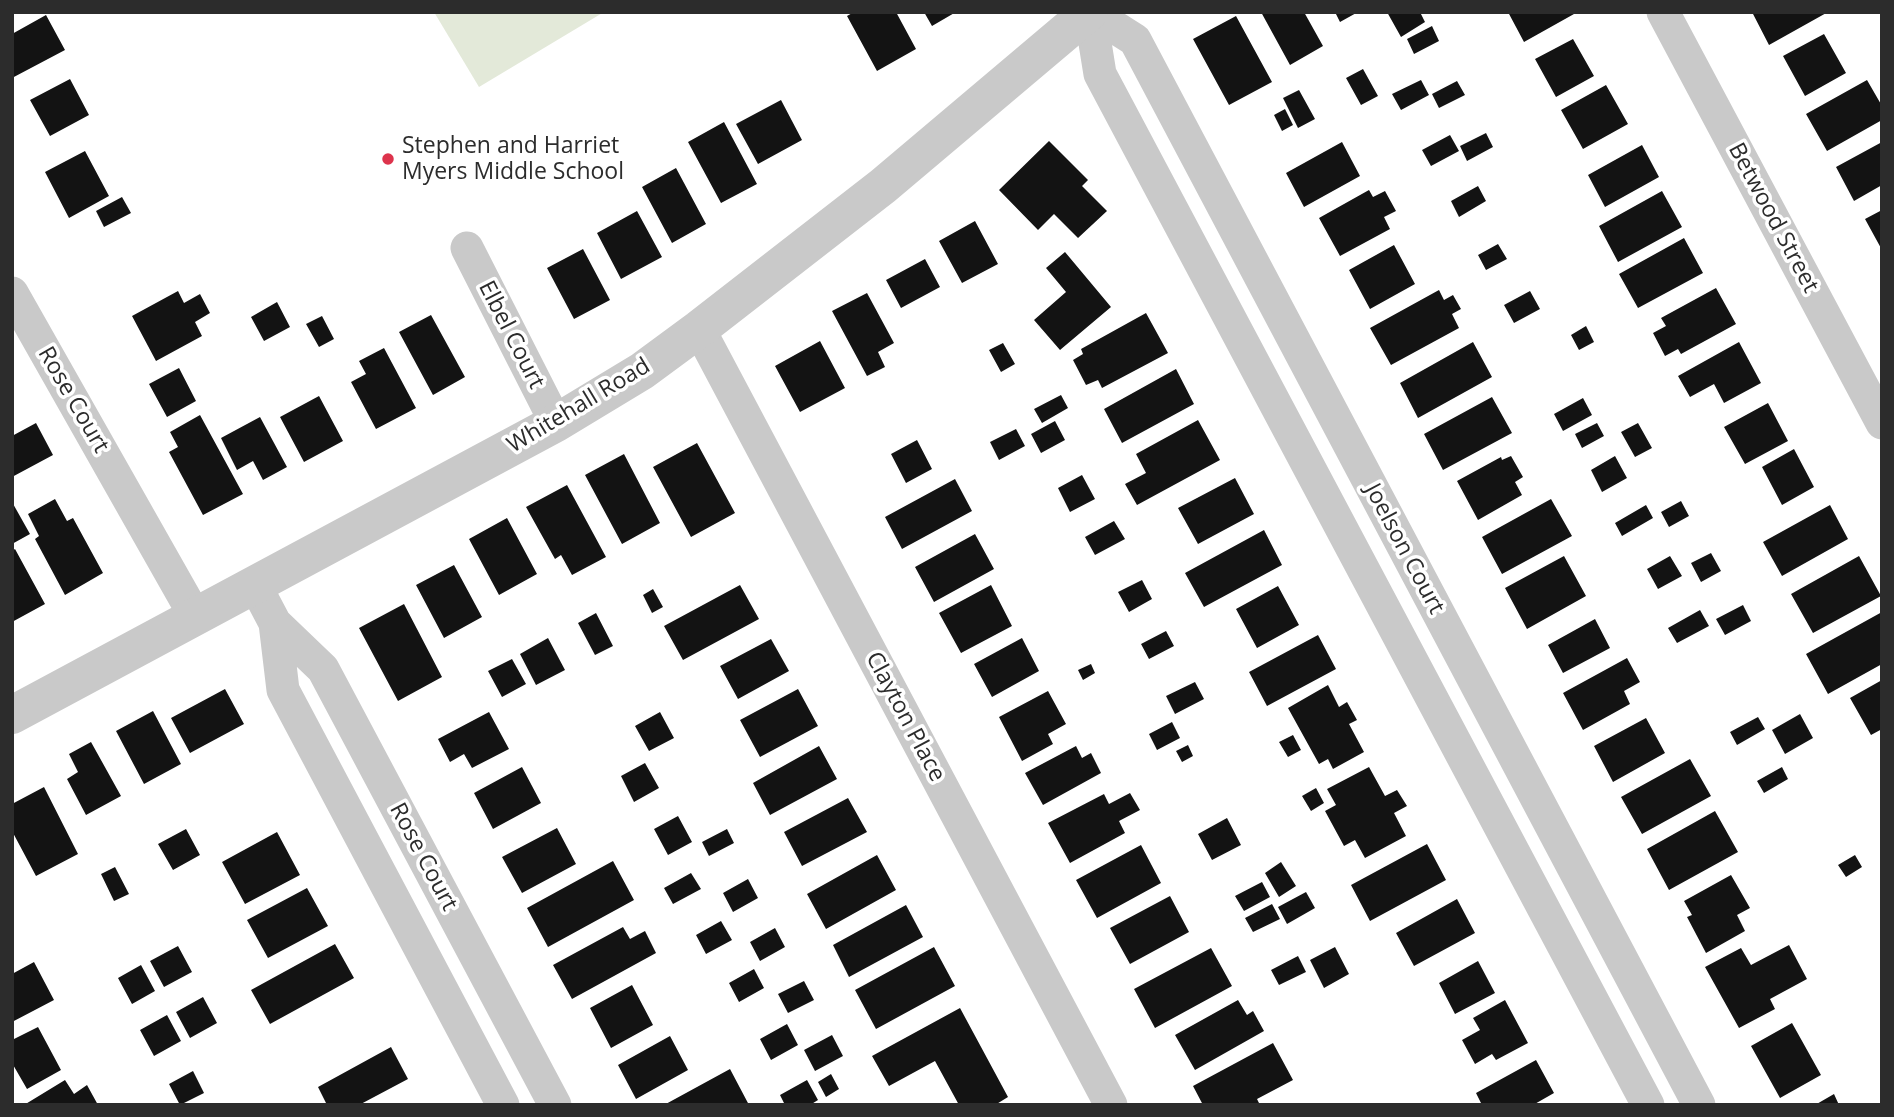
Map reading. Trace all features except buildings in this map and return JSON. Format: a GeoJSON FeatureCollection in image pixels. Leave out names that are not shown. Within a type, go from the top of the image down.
{"type":"FeatureCollection","features":[{"type":"Feature","properties":{"kind":"street","name":"Whitehall Road"},"geometry":{"type":"LineString","coordinates":[[12,715],[556,423],[642,371],[883,186],[1090,12]]}},
{"type":"Feature","properties":{"kind":"street","name":"Joelson Court"},"geometry":{"type":"LineString","coordinates":[[1090,12],[1135,40],[1699,1105]]}},
{"type":"Feature","properties":{"kind":"street","name":"Joelson Court"},"geometry":{"type":"LineString","coordinates":[[1090,12],[1100,74],[1648,1105]]}},
{"type":"Feature","properties":{"kind":"street","name":"Betwood Street"},"geometry":{"type":"LineString","coordinates":[[1663,12],[1882,423]]}},
{"type":"Feature","properties":{"kind":"street","name":"Elbel Court"},"geometry":{"type":"LineString","coordinates":[[467,248],[556,423]]}},
{"type":"Feature","properties":{"kind":"street","name":"Rose Court"},"geometry":{"type":"LineString","coordinates":[[12,293],[195,616]]}},
{"type":"Feature","properties":{"kind":"street","name":"Clayton Place"},"geometry":{"type":"LineString","coordinates":[[699,329],[1111,1105]]}},
{"type":"Feature","properties":{"kind":"street"},"geometry":{"type":"LineString","coordinates":[[1248,354],[1289,332]]}},
{"type":"Feature","properties":{"kind":"street","name":"Rose Court"},"geometry":{"type":"LineString","coordinates":[[255,584],[275,623],[323,669],[555,1105]]}},
{"type":"Feature","properties":{"kind":"street"},"geometry":{"type":"LineString","coordinates":[[1393,626],[1434,605]]}},
{"type":"Feature","properties":{"kind":"street","name":"Rose Court"},"geometry":{"type":"LineString","coordinates":[[275,623],[283,690],[503,1105]]}},
{"type":"Feature","properties":{"kind":"street"},"geometry":{"type":"LineString","coordinates":[[1551,923],[1591,901]]}},
{"type":"Feature","properties":{"kind":"green space"},"geometry":{"type":"Polygon","coordinates":[[[434,12],[604,12],[479,87],[434,12]]]}},
{"type":"Feature","properties":{"kind":"place","name":"Stephen and Harriet Myers Middle School"},"geometry":{"type":"Point","coordinates":[388,159]}}]}
